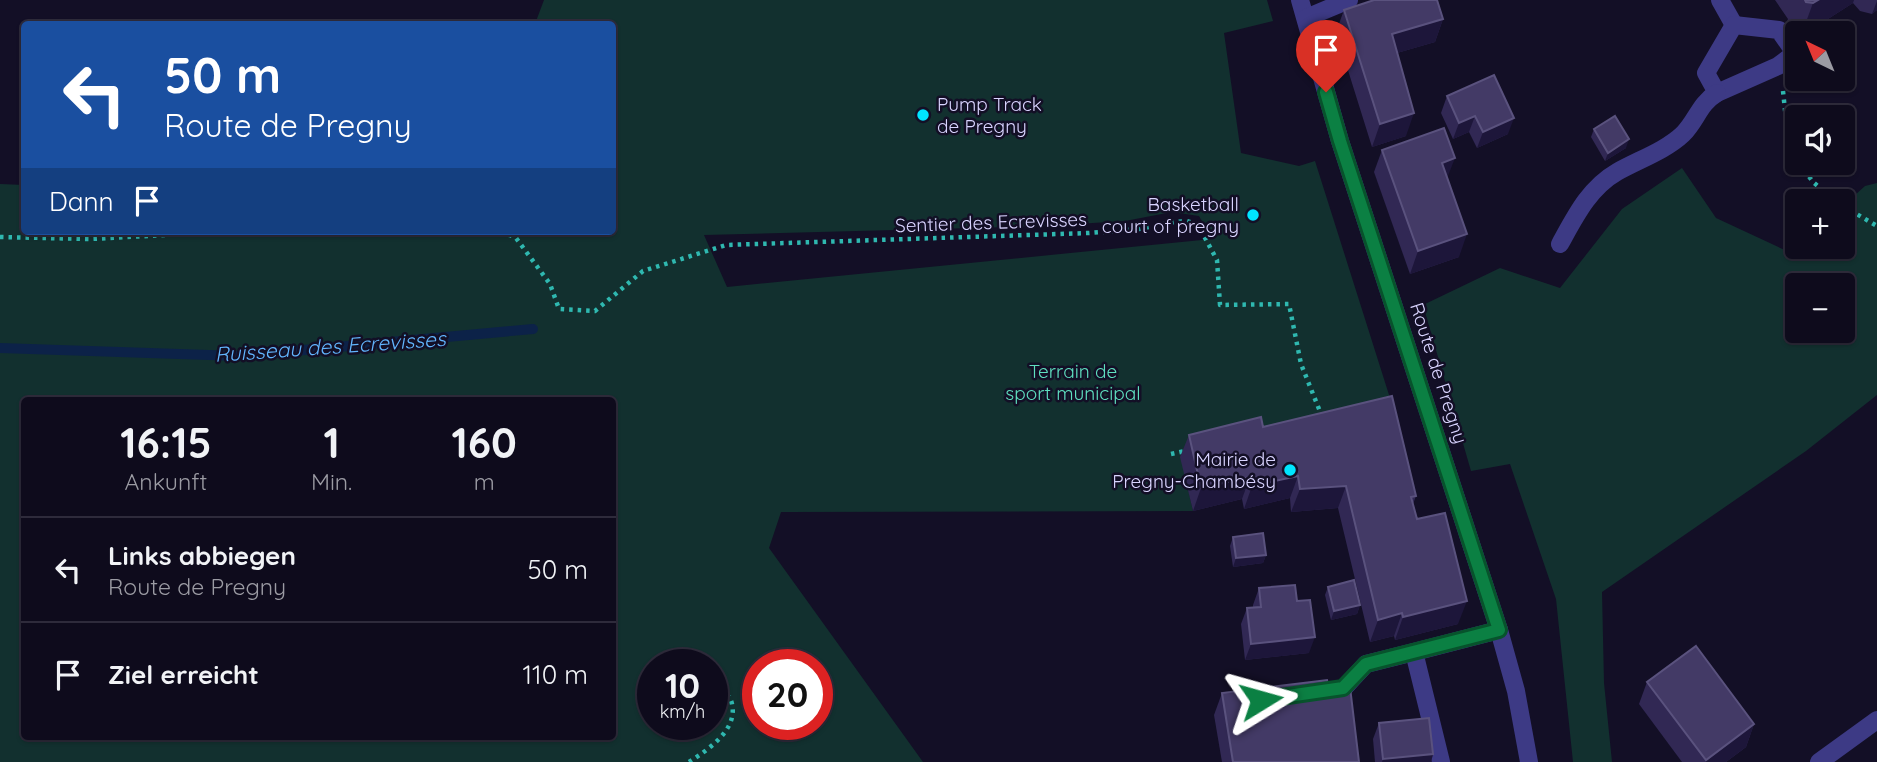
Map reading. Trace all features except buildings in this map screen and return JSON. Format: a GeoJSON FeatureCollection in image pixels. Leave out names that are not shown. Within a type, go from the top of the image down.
{"type":"FeatureCollection","features":[{"type":"Feature","properties":{"kind":"street","name":"Route de Pregny"},"geometry":{"type":"LineString","coordinates":[[1300,0],[1340,141],[1499,630],[1516,691],[1529,762]]}},
{"type":"Feature","properties":{"kind":"street"},"geometry":{"type":"LineString","coordinates":[[1306,18],[1349,0]]}},
{"type":"Feature","properties":{"kind":"street"},"geometry":{"type":"LineString","coordinates":[[1720,0],[1734,25]]}},
{"type":"Feature","properties":{"kind":"street"},"geometry":{"type":"LineString","coordinates":[[1734,25],[1779,30],[1785,38]]}},
{"type":"Feature","properties":{"kind":"street"},"geometry":{"type":"LineString","coordinates":[[1717,93],[1706,73],[1734,25]]}},
{"type":"Feature","properties":{"kind":"street"},"geometry":{"type":"LineString","coordinates":[[1560,244],[1578,210],[1603,181],[1682,136],[1705,101],[1717,93],[1785,61]]}},
{"type":"Feature","properties":{"kind":"street"},"geometry":{"type":"LineString","coordinates":[[1288,696],[1343,688],[1366,664],[1499,630]]}},
{"type":"Feature","properties":{"kind":"street"},"geometry":{"type":"LineString","coordinates":[[1414,653],[1441,762]]}},
{"type":"Feature","properties":{"kind":"street"},"geometry":{"type":"LineString","coordinates":[[1819,762],[1877,720]]}},
{"type":"Feature","properties":{"kind":"path"},"geometry":{"type":"LineString","coordinates":[[1778,66],[1785,115]]}},
{"type":"Feature","properties":{"kind":"path"},"geometry":{"type":"LineString","coordinates":[[1809,175],[1822,189]]}},
{"type":"Feature","properties":{"kind":"path"},"geometry":{"type":"LineString","coordinates":[[1855,213],[1877,226]]}},
{"type":"Feature","properties":{"kind":"path","name":"Sentier des Ecrevisses"},"geometry":{"type":"LineString","coordinates":[[510,235],[516,238],[550,284],[559,309],[595,311],[643,271],[726,245],[1089,233],[1139,229],[1187,221],[1198,225],[1217,260],[1220,305],[1289,304],[1307,383],[1326,425]]}},
{"type":"Feature","properties":{"kind":"path"},"geometry":{"type":"LineString","coordinates":[[0,237],[90,239],[167,235]]}},
{"type":"Feature","properties":{"kind":"path"},"geometry":{"type":"LineString","coordinates":[[1171,454],[1195,449]]}},
{"type":"Feature","properties":{"kind":"path"},"geometry":{"type":"LineString","coordinates":[[689,762],[709,750],[731,723],[734,706],[729,696]]}},
{"type":"Feature","properties":{"kind":"green space","name":"Terrain de sport municipal"},"geometry":{"type":"Polygon","coordinates":[[[544,0],[1267,0],[1273,21],[1224,33],[1241,153],[1299,166],[1315,161],[1396,417],[1181,457],[1193,511],[781,512],[769,548],[923,762],[0,762],[0,184],[21,185],[21,235],[616,235],[616,21],[536,21],[544,0]],[[1172,212],[1125,221],[1044,226],[704,235],[727,287],[1212,239],[1199,216],[1172,212]]]}},
{"type":"Feature","properties":{"kind":"green space"},"geometry":{"type":"Polygon","coordinates":[[[1682,168],[1716,218],[1785,250],[1785,259],[1855,259],[1855,195],[1865,186],[1877,183],[1877,395],[1806,451],[1602,592],[1604,683],[1612,762],[1573,762],[1556,599],[1510,464],[1471,471],[1423,305],[1500,268],[1560,288],[1622,209],[1682,168]]]}},
{"type":"Feature","properties":{"kind":"waterway","name":"Ruisseau des Ecrevisses"},"geometry":{"type":"LineString","coordinates":[[0,348],[239,356],[533,329]]}},
{"type":"Feature","properties":{"kind":"place","name":"Pump Track de Pregny"},"geometry":{"type":"Point","coordinates":[923,115]}},
{"type":"Feature","properties":{"kind":"place","name":"Basketball court of pregny"},"geometry":{"type":"Point","coordinates":[1253,215]}},
{"type":"Feature","properties":{"kind":"place","name":"Mairie de Pregny-Chambésy"},"geometry":{"type":"Point","coordinates":[1290,470]}},
{"type":"Feature","properties":{"kind":"route"},"geometry":{"type":"LineString","coordinates":[[1261,700],[1343,688],[1366,664],[1499,630],[1326,92]]}}]}
